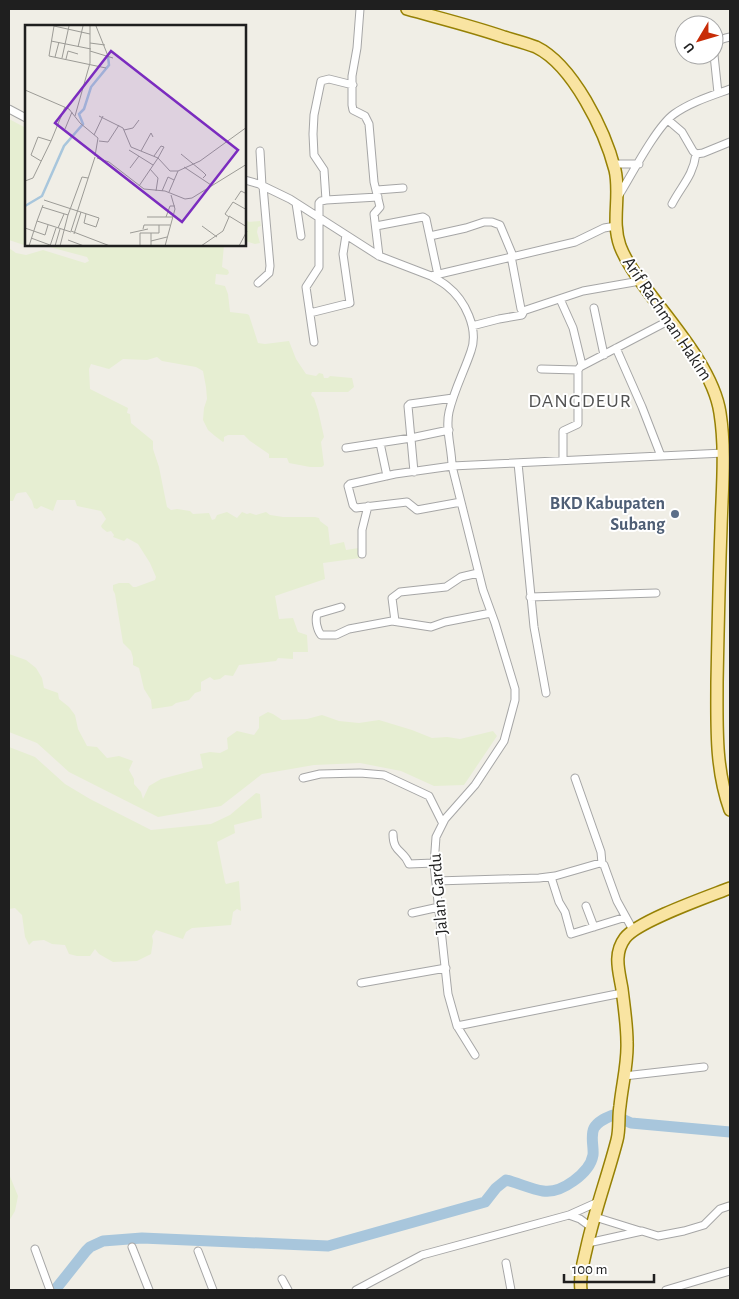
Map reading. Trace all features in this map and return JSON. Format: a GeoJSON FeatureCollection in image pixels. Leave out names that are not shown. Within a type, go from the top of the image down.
{"type":"FeatureCollection","features":[{"type":"Feature","properties":{"kind":"main road","name":"Arif Rachman Hakim"},"geometry":{"type":"LineString","coordinates":[[407,9],[536,47],[550,56],[560,66],[581,93],[605,138],[616,180],[618,242],[626,260],[670,320],[715,390],[724,442],[716,732],[721,776],[730,810]]}},
{"type":"Feature","properties":{"kind":"main road"},"geometry":{"type":"LineString","coordinates":[[581,1290],[580,1279],[593,1222],[618,1137],[619,1108],[628,1042],[617,957],[624,939],[640,925],[730,888]]}},
{"type":"Feature","properties":{"kind":"street"},"geometry":{"type":"LineString","coordinates":[[360,9],[360,30],[352,76],[353,110],[365,116],[370,124],[374,182],[380,207],[374,214],[379,256]]}},
{"type":"Feature","properties":{"kind":"street"},"geometry":{"type":"LineString","coordinates":[[715,65],[718,93]]}},
{"type":"Feature","properties":{"kind":"street"},"geometry":{"type":"LineString","coordinates":[[326,200],[324,170],[314,156],[313,134],[314,115],[321,81],[329,79],[353,84]]}},
{"type":"Feature","properties":{"kind":"street"},"geometry":{"type":"LineString","coordinates":[[617,199],[655,136],[668,120],[689,105],[730,89]]}},
{"type":"Feature","properties":{"kind":"street"},"geometry":{"type":"LineString","coordinates":[[9,109],[25,117]]}},
{"type":"Feature","properties":{"kind":"street"},"geometry":{"type":"LineString","coordinates":[[668,120],[682,132],[696,154],[695,167],[672,204]]}},
{"type":"Feature","properties":{"kind":"street"},"geometry":{"type":"LineString","coordinates":[[696,154],[730,142]]}},
{"type":"Feature","properties":{"kind":"street"},"geometry":{"type":"LineString","coordinates":[[258,283],[269,273],[270,266],[260,151]]}},
{"type":"Feature","properties":{"kind":"street"},"geometry":{"type":"LineString","coordinates":[[613,164],[639,164]]}},
{"type":"Feature","properties":{"kind":"street"},"geometry":{"type":"LineString","coordinates":[[246,180],[263,186],[296,203],[379,256],[435,277],[446,284],[463,304],[472,326],[498,319],[522,316],[524,311],[587,291],[640,281]]}},
{"type":"Feature","properties":{"kind":"street"},"geometry":{"type":"LineString","coordinates":[[314,342],[306,287],[319,267],[319,203],[326,200],[403,188]]}},
{"type":"Feature","properties":{"kind":"street"},"geometry":{"type":"LineString","coordinates":[[296,203],[301,236]]}},
{"type":"Feature","properties":{"kind":"street"},"geometry":{"type":"LineString","coordinates":[[376,226],[423,217],[427,221],[435,277]]}},
{"type":"Feature","properties":{"kind":"street"},"geometry":{"type":"LineString","coordinates":[[430,236],[484,222],[500,225],[512,256],[521,309],[524,311]]}},
{"type":"Feature","properties":{"kind":"street"},"geometry":{"type":"LineString","coordinates":[[435,277],[512,256],[575,242],[604,228],[616,226]]}},
{"type":"Feature","properties":{"kind":"street"},"geometry":{"type":"LineString","coordinates":[[310,313],[350,302],[343,254],[346,234]]}},
{"type":"Feature","properties":{"kind":"street"},"geometry":{"type":"LineString","coordinates":[[560,299],[573,328],[580,368],[578,424],[563,431],[562,460]]}},
{"type":"Feature","properties":{"kind":"street"},"geometry":{"type":"LineString","coordinates":[[594,308],[604,354]]}},
{"type":"Feature","properties":{"kind":"street"},"geometry":{"type":"LineString","coordinates":[[541,369],[580,368],[670,320]]}},
{"type":"Feature","properties":{"kind":"street","name":"Jalan Gardu"},"geometry":{"type":"LineString","coordinates":[[472,326],[474,341],[457,384],[448,415],[449,430],[461,502],[478,573],[515,694],[506,735],[499,748],[475,785],[442,822],[436,837],[434,863],[448,994],[457,1026],[475,1055]]}},
{"type":"Feature","properties":{"kind":"street"},"geometry":{"type":"LineString","coordinates":[[616,348],[661,456]]}},
{"type":"Feature","properties":{"kind":"street"},"geometry":{"type":"LineString","coordinates":[[414,472],[407,408],[409,405],[453,398]]}},
{"type":"Feature","properties":{"kind":"street"},"geometry":{"type":"LineString","coordinates":[[346,448],[449,430]]}},
{"type":"Feature","properties":{"kind":"street"},"geometry":{"type":"LineString","coordinates":[[380,443],[387,476]]}},
{"type":"Feature","properties":{"kind":"street"},"geometry":{"type":"LineString","coordinates":[[461,502],[417,510],[407,502],[354,507],[349,485],[387,476],[456,466],[724,453]]}},
{"type":"Feature","properties":{"kind":"street"},"geometry":{"type":"LineString","coordinates":[[518,463],[534,634],[546,693]]}},
{"type":"Feature","properties":{"kind":"street"},"geometry":{"type":"LineString","coordinates":[[362,554],[362,530],[368,506]]}},
{"type":"Feature","properties":{"kind":"street"},"geometry":{"type":"LineString","coordinates":[[396,621],[392,598],[397,594],[446,587],[461,577],[478,573]]}},
{"type":"Feature","properties":{"kind":"street"},"geometry":{"type":"LineString","coordinates":[[530,598],[656,593]]}},
{"type":"Feature","properties":{"kind":"street"},"geometry":{"type":"LineString","coordinates":[[341,607],[316,614],[321,635],[336,635],[349,629],[396,621],[431,627],[445,622],[491,613]]}},
{"type":"Feature","properties":{"kind":"street"},"geometry":{"type":"LineString","coordinates":[[303,778],[320,774],[360,773],[384,775],[429,796],[442,822]]}},
{"type":"Feature","properties":{"kind":"street"},"geometry":{"type":"LineString","coordinates":[[575,778],[601,852],[602,864],[617,902],[634,930]]}},
{"type":"Feature","properties":{"kind":"street"},"geometry":{"type":"LineString","coordinates":[[393,834],[397,850],[405,856],[409,864],[434,863]]}},
{"type":"Feature","properties":{"kind":"street"},"geometry":{"type":"LineString","coordinates":[[436,881],[551,877],[597,863],[602,864]]}},
{"type":"Feature","properties":{"kind":"street"},"geometry":{"type":"LineString","coordinates":[[551,877],[559,902],[565,912],[570,933],[573,934],[626,917]]}},
{"type":"Feature","properties":{"kind":"street"},"geometry":{"type":"LineString","coordinates":[[586,906],[594,928]]}},
{"type":"Feature","properties":{"kind":"street"},"geometry":{"type":"LineString","coordinates":[[412,913],[439,907]]}},
{"type":"Feature","properties":{"kind":"street"},"geometry":{"type":"LineString","coordinates":[[361,983],[446,968]]}},
{"type":"Feature","properties":{"kind":"street"},"geometry":{"type":"LineString","coordinates":[[457,1026],[622,993]]}},
{"type":"Feature","properties":{"kind":"street"},"geometry":{"type":"LineString","coordinates":[[624,1076],[704,1067]]}},
{"type":"Feature","properties":{"kind":"street"},"geometry":{"type":"LineString","coordinates":[[356,1290],[422,1255],[569,1215],[598,1202]]}},
{"type":"Feature","properties":{"kind":"street"},"geometry":{"type":"LineString","coordinates":[[569,1215],[658,1236],[701,1226],[720,1209],[729,1206]]}},
{"type":"Feature","properties":{"kind":"street"},"geometry":{"type":"LineString","coordinates":[[588,1243],[642,1231]]}},
{"type":"Feature","properties":{"kind":"street"},"geometry":{"type":"LineString","coordinates":[[132,1247],[150,1290]]}},
{"type":"Feature","properties":{"kind":"street"},"geometry":{"type":"LineString","coordinates":[[35,1249],[50,1290]]}},
{"type":"Feature","properties":{"kind":"street"},"geometry":{"type":"LineString","coordinates":[[198,1251],[213,1290]]}},
{"type":"Feature","properties":{"kind":"street"},"geometry":{"type":"LineString","coordinates":[[506,1263],[512,1290]]}},
{"type":"Feature","properties":{"kind":"street"},"geometry":{"type":"LineString","coordinates":[[666,1290],[730,1271]]}},
{"type":"Feature","properties":{"kind":"street"},"geometry":{"type":"LineString","coordinates":[[282,1279],[288,1290]]}},
{"type":"Feature","properties":{"kind":"green space"},"geometry":{"type":"Polygon","coordinates":[[[9,119],[25,127],[25,245],[9,240],[9,119]]]}},
{"type":"Feature","properties":{"kind":"green space"},"geometry":{"type":"Polygon","coordinates":[[[246,220],[249,222],[260,221],[261,226],[258,227],[257,232],[260,243],[255,244],[246,241],[246,220]]]}},
{"type":"Feature","properties":{"kind":"green space"},"geometry":{"type":"Polygon","coordinates":[[[46,246],[224,246],[222,267],[228,270],[229,273],[227,275],[216,274],[215,284],[225,286],[230,312],[249,315],[258,343],[289,341],[296,359],[306,374],[316,376],[319,373],[323,374],[324,378],[330,376],[352,378],[354,387],[348,392],[312,392],[311,395],[318,410],[324,437],[321,442],[324,465],[322,467],[310,467],[289,463],[287,458],[269,458],[269,454],[244,435],[228,435],[224,437],[223,442],[208,430],[203,420],[207,399],[203,371],[196,367],[162,361],[157,357],[147,360],[123,359],[109,369],[91,364],[89,369],[90,389],[128,408],[127,413],[130,414],[131,423],[153,441],[153,449],[159,467],[167,507],[171,510],[190,511],[193,514],[209,513],[212,520],[217,515],[227,512],[237,518],[242,512],[256,515],[266,512],[270,515],[283,517],[315,517],[319,518],[328,527],[330,545],[344,542],[346,550],[359,548],[360,558],[323,563],[325,579],[275,596],[279,619],[293,618],[298,632],[307,635],[308,652],[293,652],[293,659],[278,658],[276,661],[239,665],[233,676],[225,675],[220,679],[214,680],[210,677],[201,682],[201,691],[195,693],[189,700],[172,706],[152,709],[151,700],[144,689],[139,668],[133,665],[131,651],[123,643],[113,585],[129,583],[136,587],[155,580],[156,577],[138,544],[127,538],[124,541],[113,537],[114,535],[111,531],[107,532],[101,526],[106,519],[101,511],[77,506],[75,500],[57,500],[53,511],[41,506],[37,509],[34,508],[26,492],[16,494],[13,501],[9,501],[9,248],[16,253],[26,255],[43,250],[85,263],[89,261],[87,257],[46,246]]]}},
{"type":"Feature","properties":{"kind":"green space"},"geometry":{"type":"Polygon","coordinates":[[[9,654],[26,660],[36,668],[42,678],[44,688],[58,693],[59,699],[75,715],[78,729],[87,746],[97,747],[107,758],[119,756],[133,761],[129,770],[134,779],[134,784],[141,792],[143,799],[149,786],[161,779],[203,768],[200,754],[220,753],[228,749],[227,738],[237,731],[254,735],[259,728],[259,717],[268,712],[282,720],[307,719],[322,715],[339,721],[359,723],[379,720],[432,738],[447,737],[460,739],[493,731],[497,736],[464,785],[434,786],[401,771],[360,763],[314,765],[262,774],[221,806],[158,817],[69,772],[37,743],[9,732],[9,654]]]}},
{"type":"Feature","properties":{"kind":"green space"},"geometry":{"type":"Polygon","coordinates":[[[9,747],[35,757],[65,784],[151,830],[211,824],[230,815],[256,793],[260,794],[262,818],[234,825],[235,833],[217,842],[226,884],[239,881],[241,911],[237,909],[233,912],[231,925],[192,928],[186,932],[183,939],[156,930],[152,936],[151,954],[137,961],[113,962],[99,954],[95,949],[90,956],[77,956],[69,954],[65,945],[52,944],[44,940],[33,941],[29,945],[25,937],[22,915],[15,908],[9,909],[9,747]]]}},
{"type":"Feature","properties":{"kind":"green space"},"geometry":{"type":"Polygon","coordinates":[[[9,1174],[18,1196],[15,1211],[9,1221],[9,1174]]]}},
{"type":"Feature","properties":{"kind":"waterway"},"geometry":{"type":"LineString","coordinates":[[55,1290],[86,1251],[103,1241],[142,1238],[328,1246],[485,1202],[496,1188],[506,1180],[543,1191],[558,1189],[574,1181],[586,1169],[593,1155],[592,1134],[594,1128],[600,1122],[613,1115],[631,1123],[730,1132]]}},
{"type":"Feature","properties":{"kind":"place","name":"BKD Kabupaten Subang"},"geometry":{"type":"Point","coordinates":[675,514]}},
{"type":"Feature","properties":{"kind":"district","name":"DANGDEUR"},"geometry":{"type":"Point","coordinates":[580,401]}}]}
